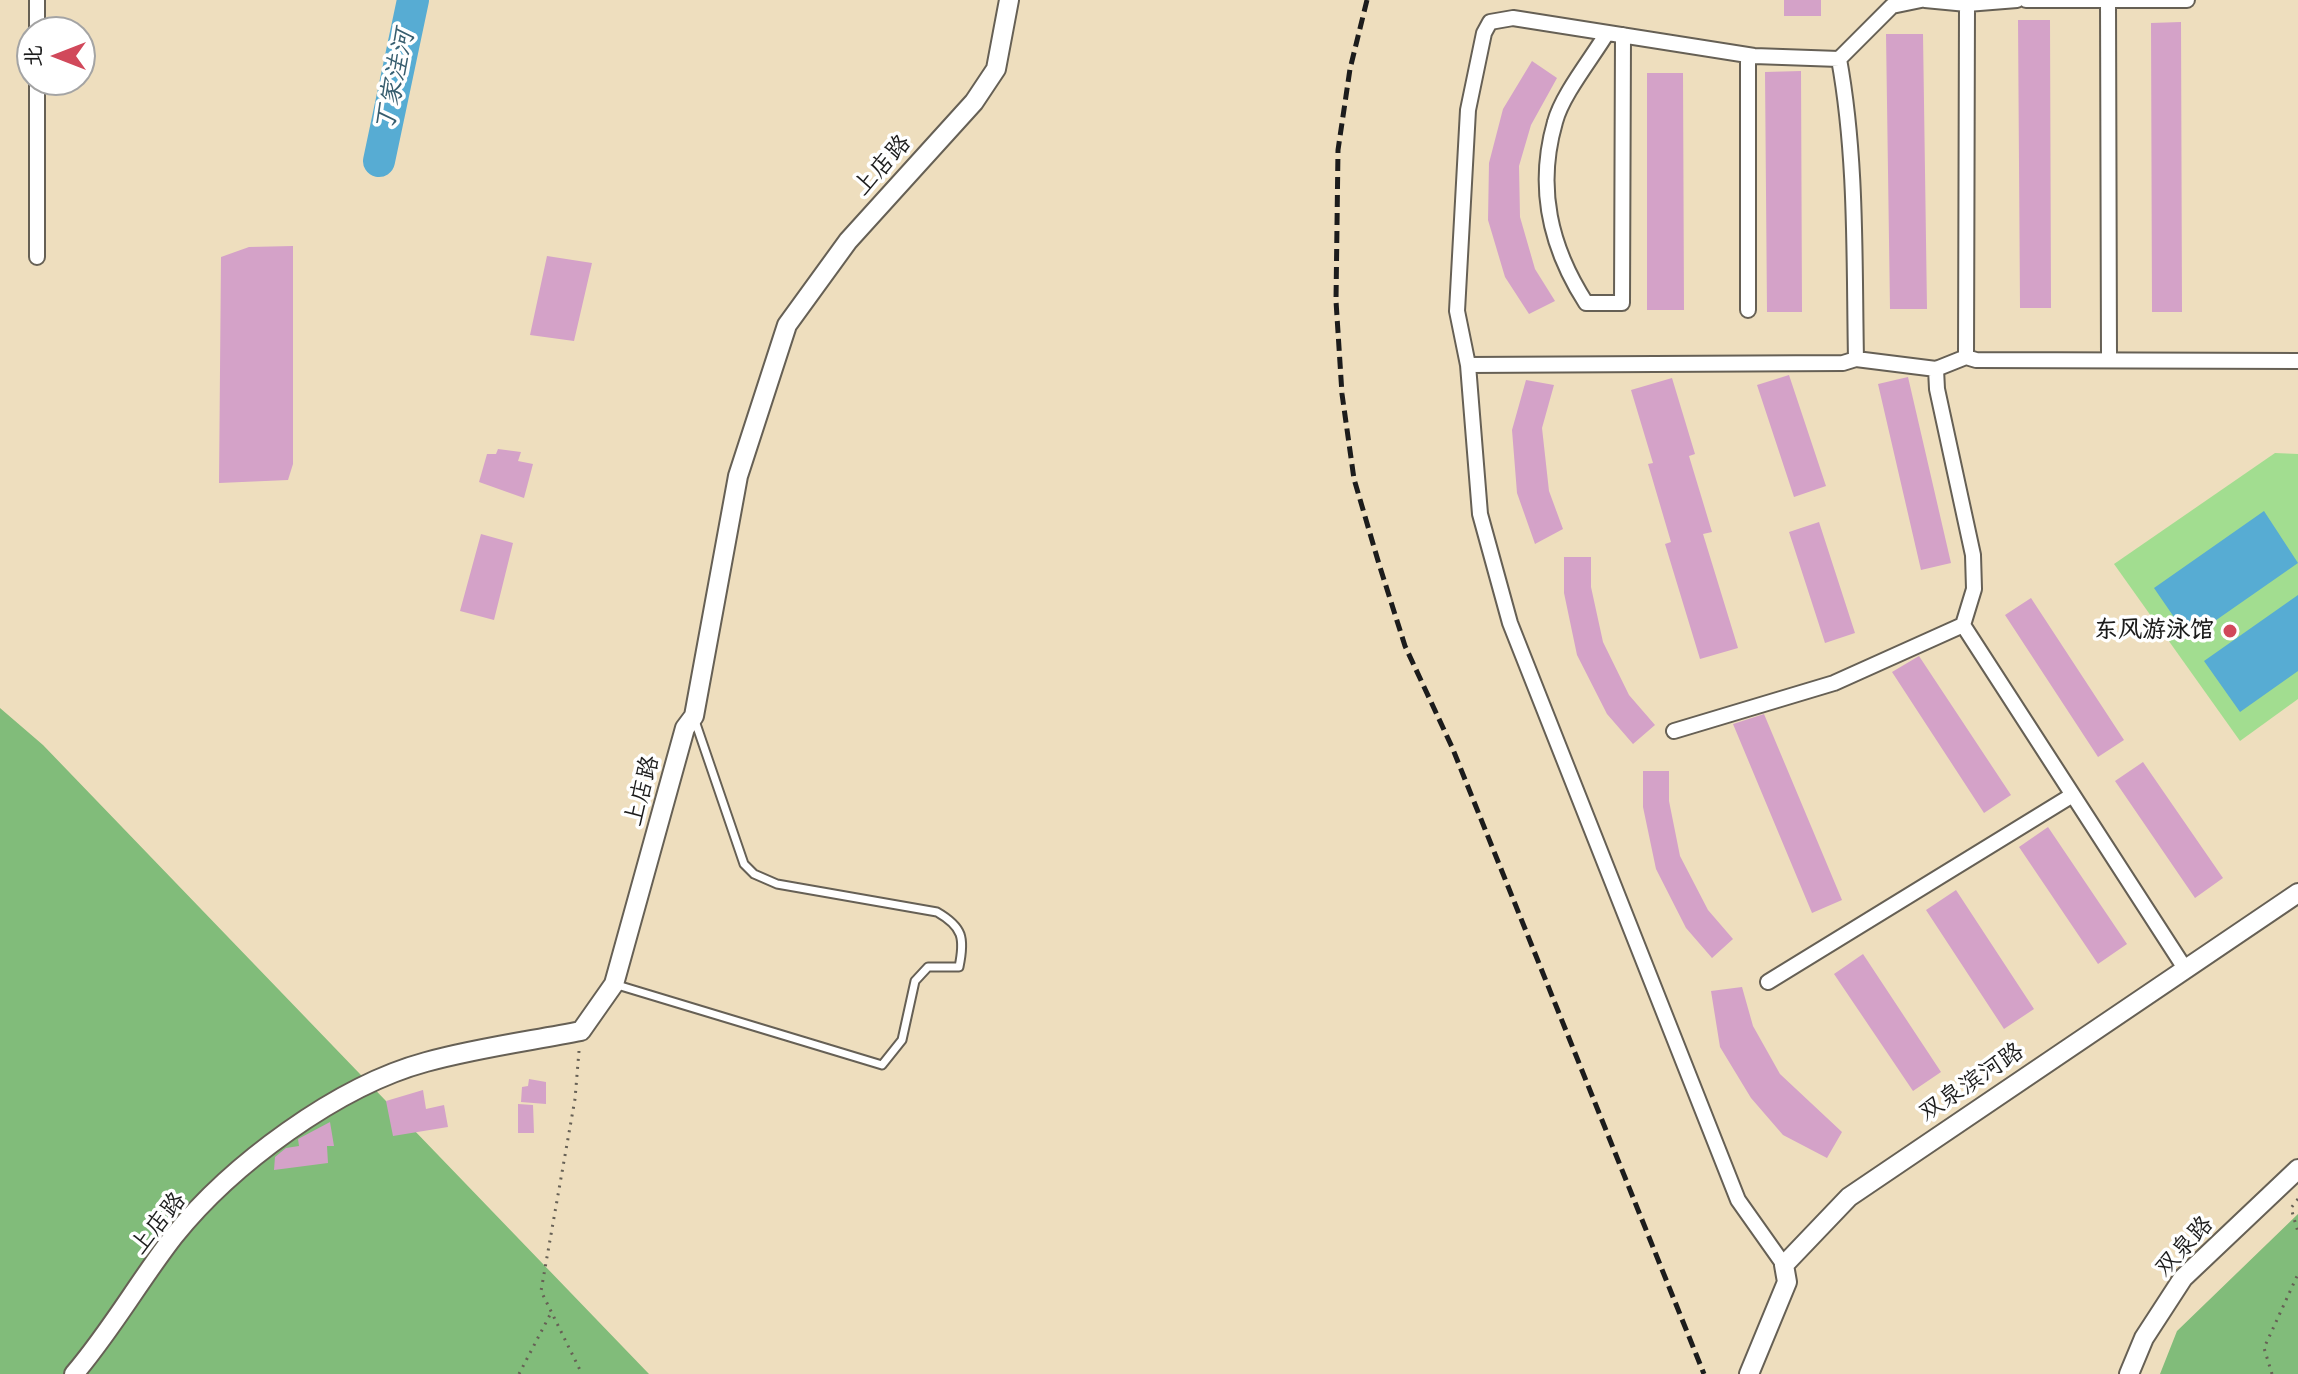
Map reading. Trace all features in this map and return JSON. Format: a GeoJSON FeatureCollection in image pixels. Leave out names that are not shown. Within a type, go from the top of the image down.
{"type":"FeatureCollection","features":[{"type":"Feature","properties":{"kind":"street","name":"上店路"},"geometry":{"type":"LineString","coordinates":[[74,1374],[100,1344],[175,1236],[245,1163],[331,1103],[424,1062],[581,1031],[614,984],[685,728],[694,716],[738,476],[787,325],[848,241],[974,102],[996,69],[1009,0]]}},
{"type":"Feature","properties":{"kind":"street"},"geometry":{"type":"LineString","coordinates":[[1839,59],[1888,3],[1920,0],[1967,4],[2017,0]]}},
{"type":"Feature","properties":{"kind":"street"},"geometry":{"type":"LineString","coordinates":[[2026,0],[2187,0]]}},
{"type":"Feature","properties":{"kind":"street"},"geometry":{"type":"LineString","coordinates":[[2108,1],[2109,359]]}},
{"type":"Feature","properties":{"kind":"street"},"geometry":{"type":"LineString","coordinates":[[1966,357],[1967,4]]}},
{"type":"Feature","properties":{"kind":"street"},"geometry":{"type":"LineString","coordinates":[[1749,1374],[1787,1282],[1784,1265],[1738,1200],[1510,623],[1480,514],[1468,365],[1457,311],[1468,110],[1484,33],[1490,22],[1513,18],[1748,55],[1839,59]]}},
{"type":"Feature","properties":{"kind":"street"},"geometry":{"type":"LineString","coordinates":[[1607,33],[1555,120],[1545,185],[1551,230],[1560,256],[1586,303],[1622,303],[1623,35]]}},
{"type":"Feature","properties":{"kind":"street"},"geometry":{"type":"LineString","coordinates":[[1748,55],[1748,310]]}},
{"type":"Feature","properties":{"kind":"street"},"geometry":{"type":"LineString","coordinates":[[1839,59],[1848,108],[1853,196],[1856,359]]}},
{"type":"Feature","properties":{"kind":"street"},"geometry":{"type":"LineString","coordinates":[[37,96],[37,257]]}},
{"type":"Feature","properties":{"kind":"street"},"geometry":{"type":"LineString","coordinates":[[1468,365],[1843,363],[1856,359],[1936,369],[1966,357],[1976,360],[2298,361]]}},
{"type":"Feature","properties":{"kind":"street"},"geometry":{"type":"LineString","coordinates":[[1674,731],[1834,683],[1963,625],[1974,589],[1973,555],[1937,389],[1936,369]]}},
{"type":"Feature","properties":{"kind":"street"},"geometry":{"type":"LineString","coordinates":[[1963,625],[2184,967]]}},
{"type":"Feature","properties":{"kind":"street"},"geometry":{"type":"LineString","coordinates":[[1768,982],[2071,796]]}},
{"type":"Feature","properties":{"kind":"street","name":"双泉滨河路"},"geometry":{"type":"LineString","coordinates":[[1784,1265],[1849,1197],[2184,967],[2298,893]]}},
{"type":"Feature","properties":{"kind":"street","name":"双泉路"},"geometry":{"type":"LineString","coordinates":[[2129,1374],[2144,1338],[2183,1278],[2298,1169]]}},
{"type":"Feature","properties":{"kind":"lane"},"geometry":{"type":"LineString","coordinates":[[614,984],[882,1065],[902,1040],[915,981],[928,967],[959,967],[964,942],[958,924],[937,912],[777,884],[754,874],[744,864],[694,716]]}},
{"type":"Feature","properties":{"kind":"path"},"geometry":{"type":"LineString","coordinates":[[581,1031],[575,1099],[541,1291],[582,1374]]}},
{"type":"Feature","properties":{"kind":"path"},"geometry":{"type":"LineString","coordinates":[[2298,1199],[2291,1208],[2298,1232]]}},
{"type":"Feature","properties":{"kind":"path"},"geometry":{"type":"LineString","coordinates":[[2272,1374],[2264,1348],[2298,1274]]}},
{"type":"Feature","properties":{"kind":"path"},"geometry":{"type":"LineString","coordinates":[[519,1374],[552,1311]]}},
{"type":"Feature","properties":{"kind":"green space","name":"东风游泳馆"},"geometry":{"type":"Polygon","coordinates":[[[2275,453],[2298,454],[2298,699],[2240,741],[2114,564],[2275,453]]]}},
{"type":"Feature","properties":{"kind":"green space"},"geometry":{"type":"Polygon","coordinates":[[[0,708],[43,745],[649,1374],[0,1374],[0,708]]]}},
{"type":"Feature","properties":{"kind":"green space"},"geometry":{"type":"Polygon","coordinates":[[[2298,1214],[2298,1374],[2160,1374],[2177,1331],[2298,1214]]]}},
{"type":"Feature","properties":{"kind":"water"},"geometry":{"type":"Polygon","coordinates":[[[2264,511],[2298,563],[2189,639],[2154,588],[2264,511]]]}},
{"type":"Feature","properties":{"kind":"water"},"geometry":{"type":"Polygon","coordinates":[[[2298,595],[2298,671],[2240,712],[2204,661],[2298,595]]]}},
{"type":"Feature","properties":{"kind":"building"},"geometry":{"type":"Polygon","coordinates":[[[1784,0],[1821,0],[1821,16],[1784,16],[1784,0]]]}},
{"type":"Feature","properties":{"kind":"building"},"geometry":{"type":"Polygon","coordinates":[[[2018,20],[2050,20],[2051,308],[2020,308],[2018,20]]]}},
{"type":"Feature","properties":{"kind":"building"},"geometry":{"type":"Polygon","coordinates":[[[2181,22],[2182,312],[2152,312],[2151,23],[2181,22]]]}},
{"type":"Feature","properties":{"kind":"building"},"geometry":{"type":"Polygon","coordinates":[[[1886,34],[1923,34],[1927,309],[1890,309],[1886,34]]]}},
{"type":"Feature","properties":{"kind":"building"},"geometry":{"type":"Polygon","coordinates":[[[1532,61],[1557,78],[1531,125],[1519,166],[1520,217],[1535,269],[1555,301],[1529,314],[1505,277],[1488,220],[1489,163],[1503,109],[1532,61]]]}},
{"type":"Feature","properties":{"kind":"building"},"geometry":{"type":"Polygon","coordinates":[[[1801,71],[1802,312],[1767,312],[1765,72],[1801,71]]]}},
{"type":"Feature","properties":{"kind":"building"},"geometry":{"type":"Polygon","coordinates":[[[1647,73],[1683,73],[1684,310],[1647,310],[1647,73]]]}},
{"type":"Feature","properties":{"kind":"building"},"geometry":{"type":"Polygon","coordinates":[[[293,246],[293,464],[288,480],[219,483],[221,257],[249,247],[293,246]]]}},
{"type":"Feature","properties":{"kind":"building"},"geometry":{"type":"Polygon","coordinates":[[[547,256],[592,263],[574,341],[530,335],[547,256]]]}},
{"type":"Feature","properties":{"kind":"building"},"geometry":{"type":"Polygon","coordinates":[[[1789,375],[1826,486],[1794,497],[1757,385],[1789,375]]]}},
{"type":"Feature","properties":{"kind":"building"},"geometry":{"type":"Polygon","coordinates":[[[1908,377],[1951,563],[1921,570],[1878,384],[1908,377]]]}},
{"type":"Feature","properties":{"kind":"building"},"geometry":{"type":"Polygon","coordinates":[[[1672,378],[1695,454],[1689,456],[1712,532],[1703,534],[1738,648],[1700,659],[1665,544],[1671,542],[1648,464],[1653,463],[1631,390],[1672,378]]]}},
{"type":"Feature","properties":{"kind":"building"},"geometry":{"type":"Polygon","coordinates":[[[1526,380],[1554,385],[1542,428],[1549,491],[1563,529],[1535,544],[1517,493],[1512,430],[1526,380]]]}},
{"type":"Feature","properties":{"kind":"building"},"geometry":{"type":"Polygon","coordinates":[[[498,449],[521,452],[518,461],[533,464],[524,498],[479,482],[487,454],[496,454],[498,449]]]}},
{"type":"Feature","properties":{"kind":"building"},"geometry":{"type":"Polygon","coordinates":[[[1819,522],[1855,633],[1825,643],[1789,532],[1819,522]]]}},
{"type":"Feature","properties":{"kind":"building"},"geometry":{"type":"Polygon","coordinates":[[[481,534],[513,543],[494,620],[460,611],[481,534]]]}},
{"type":"Feature","properties":{"kind":"building"},"geometry":{"type":"Polygon","coordinates":[[[1564,557],[1591,557],[1591,587],[1603,642],[1629,695],[1655,725],[1633,744],[1607,714],[1577,655],[1564,593],[1564,557]]]}},
{"type":"Feature","properties":{"kind":"building"},"geometry":{"type":"Polygon","coordinates":[[[2031,598],[2124,740],[2098,757],[2005,615],[2031,598]]]}},
{"type":"Feature","properties":{"kind":"building"},"geometry":{"type":"Polygon","coordinates":[[[1919,656],[2011,795],[1984,813],[1892,672],[1919,656]]]}},
{"type":"Feature","properties":{"kind":"building"},"geometry":{"type":"Polygon","coordinates":[[[1764,714],[1842,900],[1812,913],[1733,724],[1764,714]]]}},
{"type":"Feature","properties":{"kind":"building"},"geometry":{"type":"Polygon","coordinates":[[[2143,762],[2223,878],[2195,898],[2115,781],[2143,762]]]}},
{"type":"Feature","properties":{"kind":"building"},"geometry":{"type":"Polygon","coordinates":[[[1643,771],[1669,771],[1669,801],[1680,856],[1708,910],[1733,939],[1712,958],[1686,928],[1656,869],[1643,807],[1643,771]]]}},
{"type":"Feature","properties":{"kind":"building"},"geometry":{"type":"Polygon","coordinates":[[[2048,827],[2127,944],[2098,964],[2019,847],[2048,827]]]}},
{"type":"Feature","properties":{"kind":"building"},"geometry":{"type":"Polygon","coordinates":[[[1956,890],[2034,1009],[2004,1029],[1926,910],[1956,890]]]}},
{"type":"Feature","properties":{"kind":"building"},"geometry":{"type":"Polygon","coordinates":[[[1863,954],[1941,1072],[1913,1091],[1834,974],[1863,954]]]}},
{"type":"Feature","properties":{"kind":"building"},"geometry":{"type":"Polygon","coordinates":[[[1742,987],[1753,1026],[1780,1074],[1842,1132],[1827,1158],[1783,1135],[1751,1098],[1720,1047],[1711,991],[1742,987]]]}},
{"type":"Feature","properties":{"kind":"building"},"geometry":{"type":"Polygon","coordinates":[[[529,1079],[546,1082],[546,1104],[521,1102],[522,1087],[528,1086],[529,1079]]]}},
{"type":"Feature","properties":{"kind":"building"},"geometry":{"type":"Polygon","coordinates":[[[423,1090],[426,1109],[444,1105],[448,1127],[393,1136],[386,1101],[423,1090]]]}},
{"type":"Feature","properties":{"kind":"building"},"geometry":{"type":"Polygon","coordinates":[[[518,1104],[533,1105],[534,1133],[518,1133],[518,1104]]]}},
{"type":"Feature","properties":{"kind":"building"},"geometry":{"type":"Polygon","coordinates":[[[330,1122],[334,1146],[327,1146],[328,1163],[274,1170],[275,1157],[286,1148],[299,1146],[298,1139],[330,1122]]]}},
{"type":"Feature","properties":{"kind":"waterway","name":"丁家洼河"},"geometry":{"type":"LineString","coordinates":[[379,161],[413,0]]}},
{"type":"Feature","properties":{"kind":"railway"},"geometry":{"type":"LineString","coordinates":[[1367,0],[1350,69],[1338,150],[1336,301],[1342,394],[1354,479],[1405,646],[1452,747],[1704,1374]]}},
{"type":"Feature","properties":{"kind":"place","name":"东风游泳馆"},"geometry":{"type":"Point","coordinates":[2230,631]}}]}
